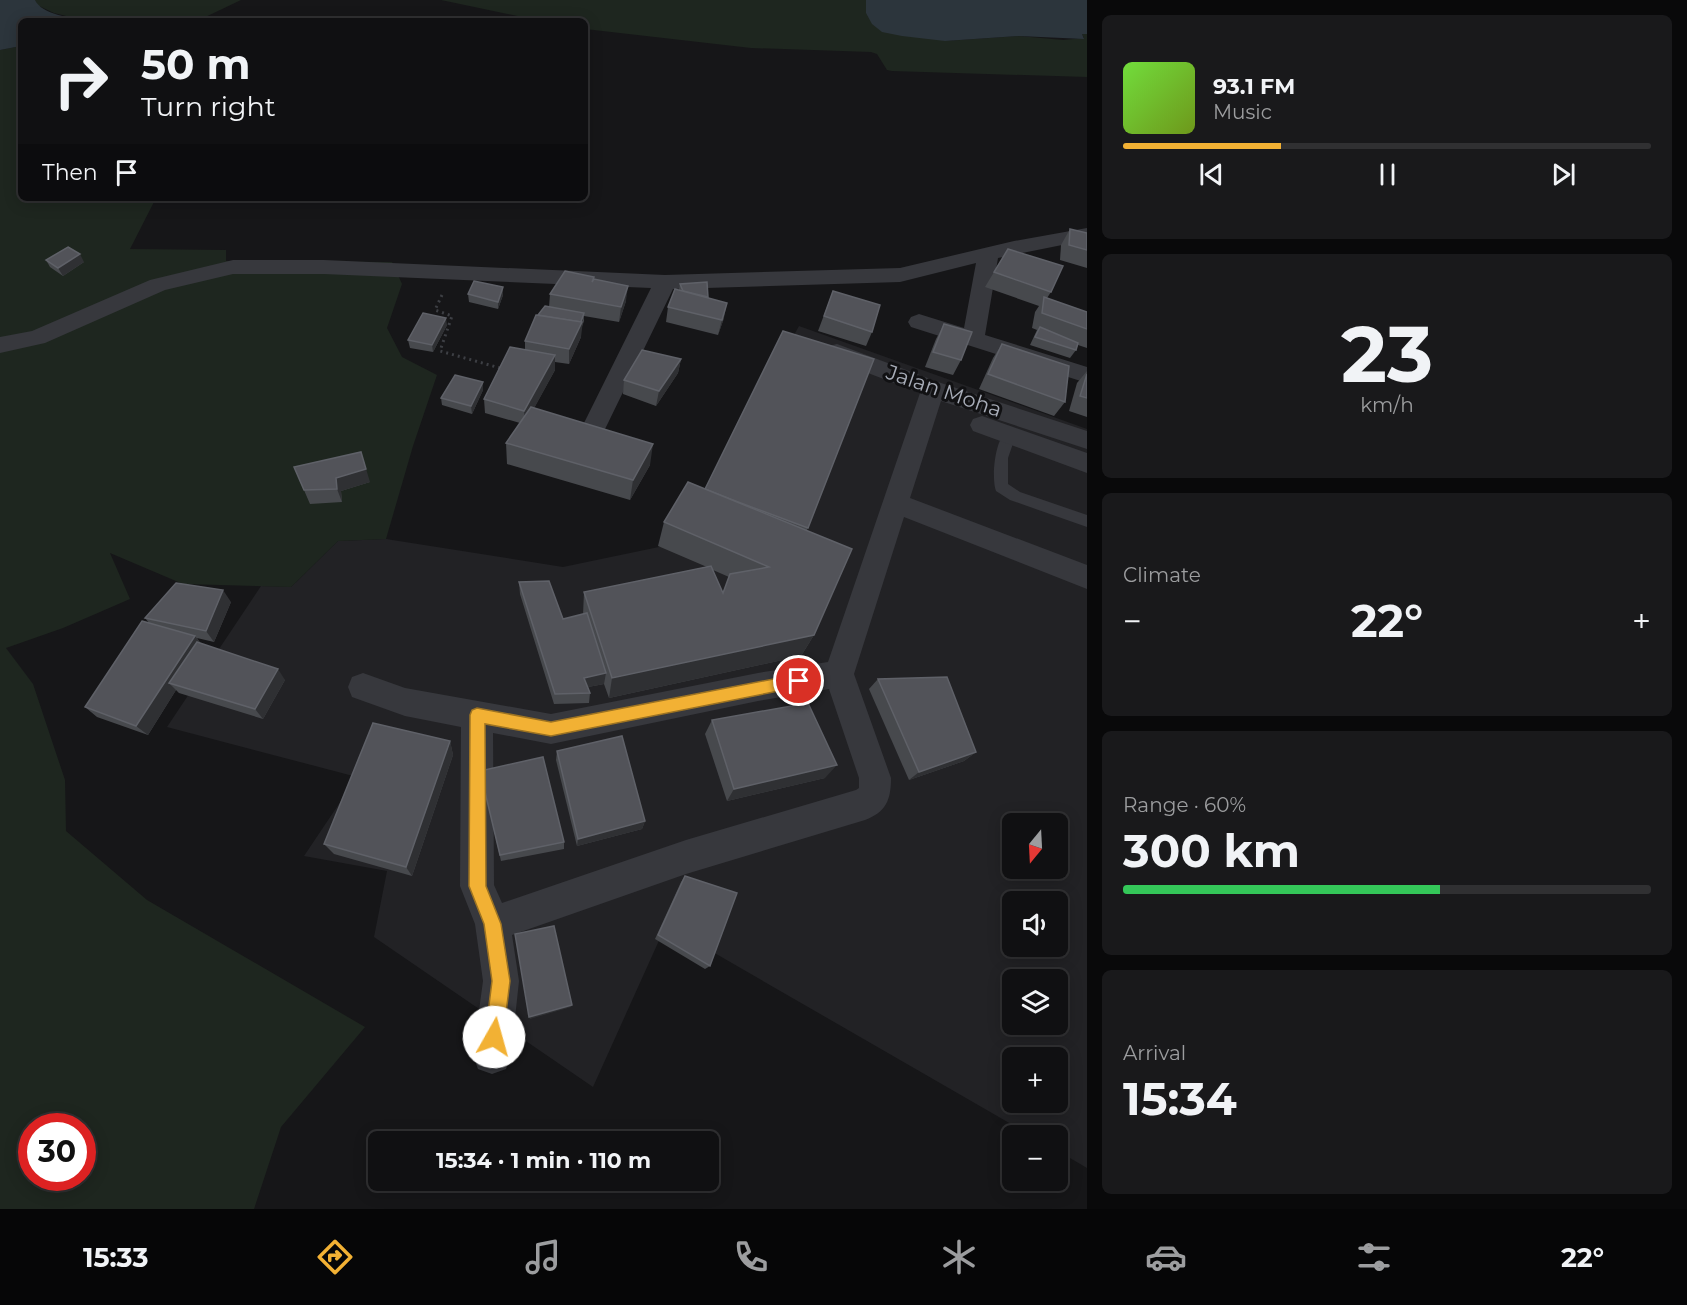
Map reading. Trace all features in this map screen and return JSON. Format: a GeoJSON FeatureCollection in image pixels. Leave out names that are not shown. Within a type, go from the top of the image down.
{"type":"FeatureCollection","features":[{"type":"Feature","properties":{"kind":"street"},"geometry":{"type":"LineString","coordinates":[[0,345],[37,338],[158,285],[233,267],[324,267],[665,282],[900,275],[988,253],[1087,234]]}},
{"type":"Feature","properties":{"kind":"street"},"geometry":{"type":"LineString","coordinates":[[973,340],[988,253]]}},
{"type":"Feature","properties":{"kind":"street"},"geometry":{"type":"LineString","coordinates":[[596,423],[665,282]]}},
{"type":"Feature","properties":{"kind":"street"},"geometry":{"type":"LineString","coordinates":[[919,322],[1087,375]]}},
{"type":"Feature","properties":{"kind":"street","name":"Jalan Moha"},"geometry":{"type":"LineString","coordinates":[[814,344],[930,397],[1087,440]]}},
{"type":"Feature","properties":{"kind":"street"},"geometry":{"type":"LineString","coordinates":[[493,924],[686,857],[865,804],[875,795],[875,778],[839,674],[930,397],[1009,435],[1087,463]]}},
{"type":"Feature","properties":{"kind":"street"},"geometry":{"type":"LineString","coordinates":[[895,503],[1087,577]]}},
{"type":"Feature","properties":{"kind":"street"},"geometry":{"type":"LineString","coordinates":[[363,687],[405,702],[551,729],[839,674]]}},
{"type":"Feature","properties":{"kind":"street"},"geometry":{"type":"LineString","coordinates":[[477,715],[477,886],[493,924],[501,981],[492,1055]]}},
{"type":"Feature","properties":{"kind":"lane"},"geometry":{"type":"LineString","coordinates":[[1009,435],[1001,458],[1001,487],[1015,496],[1087,521]]}},
{"type":"Feature","properties":{"kind":"path"},"geometry":{"type":"LineString","coordinates":[[453,273],[435,310],[452,316],[440,351],[500,368]]}},
{"type":"Feature","properties":{"kind":"shaded area"},"geometry":{"type":"Polygon","coordinates":[[[0,0],[35,0],[44,9],[70,18],[18,18],[18,47],[0,50],[0,0]]]}},
{"type":"Feature","properties":{"kind":"shaded area"},"geometry":{"type":"Polygon","coordinates":[[[35,0],[241,0],[203,18],[74,18],[54,13],[37,5],[35,0]]]}},
{"type":"Feature","properties":{"kind":"shaded area"},"geometry":{"type":"Polygon","coordinates":[[[441,0],[866,0],[866,13],[945,41],[1019,36],[1063,40],[1084,38],[1081,33],[1087,34],[1087,77],[892,71],[887,70],[877,54],[871,52],[751,48],[588,29],[588,18],[527,18],[441,0]]]}},
{"type":"Feature","properties":{"kind":"shaded area"},"geometry":{"type":"Polygon","coordinates":[[[866,0],[1087,0],[1087,34],[1082,34],[1084,39],[1019,36],[945,41],[902,36],[882,32],[872,24],[866,13],[866,0]]]}},
{"type":"Feature","properties":{"kind":"shaded area"},"geometry":{"type":"Polygon","coordinates":[[[18,47],[18,201],[154,201],[130,249],[226,250],[226,261],[392,262],[402,284],[387,328],[402,357],[437,375],[413,446],[386,539],[338,541],[291,587],[183,584],[110,553],[130,599],[63,628],[6,648],[33,684],[65,780],[66,831],[147,900],[365,1027],[281,1127],[254,1209],[0,1209],[0,50],[18,47]]]}},
{"type":"Feature","properties":{"kind":"shaded area"},"geometry":{"type":"Polygon","coordinates":[[[799,326],[1087,429],[1087,1168],[1068,1157],[1068,1125],[1013,1125],[666,925],[593,1087],[374,937],[387,871],[304,856],[357,777],[167,727],[261,586],[291,587],[338,541],[386,539],[563,567],[678,543],[799,326]]]}},
{"type":"Feature","properties":{"kind":"building"},"geometry":{"type":"Polygon","coordinates":[[[1070,229],[1087,233],[1087,250],[1069,245],[1070,229]]]}},
{"type":"Feature","properties":{"kind":"building"},"geometry":{"type":"Polygon","coordinates":[[[68,247],[80,254],[58,268],[46,260],[68,247]]]}},
{"type":"Feature","properties":{"kind":"building"},"geometry":{"type":"Polygon","coordinates":[[[1008,249],[1063,266],[1051,292],[994,272],[1008,249]]]}},
{"type":"Feature","properties":{"kind":"building"},"geometry":{"type":"Polygon","coordinates":[[[565,271],[594,277],[592,282],[594,279],[628,286],[621,307],[550,294],[565,271]]]}},
{"type":"Feature","properties":{"kind":"building"},"geometry":{"type":"Polygon","coordinates":[[[474,281],[503,287],[498,302],[468,294],[474,281]]]}},
{"type":"Feature","properties":{"kind":"building"},"geometry":{"type":"Polygon","coordinates":[[[707,282],[708,297],[683,291],[680,284],[707,282]]]}},
{"type":"Feature","properties":{"kind":"building"},"geometry":{"type":"Polygon","coordinates":[[[675,289],[727,303],[722,320],[668,307],[675,289]]]}},
{"type":"Feature","properties":{"kind":"building"},"geometry":{"type":"Polygon","coordinates":[[[833,291],[880,305],[872,332],[824,316],[833,291]]]}},
{"type":"Feature","properties":{"kind":"building"},"geometry":{"type":"Polygon","coordinates":[[[1044,297],[1087,312],[1087,329],[1042,313],[1044,297]]]}},
{"type":"Feature","properties":{"kind":"building"},"geometry":{"type":"Polygon","coordinates":[[[545,306],[584,313],[581,322],[538,315],[545,306]]]}},
{"type":"Feature","properties":{"kind":"building"},"geometry":{"type":"Polygon","coordinates":[[[423,313],[446,318],[432,345],[408,340],[423,313]]]}},
{"type":"Feature","properties":{"kind":"building"},"geometry":{"type":"Polygon","coordinates":[[[536,315],[582,322],[569,349],[525,341],[536,315]]]}},
{"type":"Feature","properties":{"kind":"building"},"geometry":{"type":"Polygon","coordinates":[[[944,324],[972,332],[961,360],[933,352],[944,324]]]}},
{"type":"Feature","properties":{"kind":"building"},"geometry":{"type":"Polygon","coordinates":[[[1040,327],[1078,343],[1076,350],[1035,337],[1040,327]]]}},
{"type":"Feature","properties":{"kind":"building"},"geometry":{"type":"Polygon","coordinates":[[[783,331],[874,359],[808,528],[705,489],[783,331]]]}},
{"type":"Feature","properties":{"kind":"building"},"geometry":{"type":"Polygon","coordinates":[[[1002,344],[1069,366],[1065,402],[988,374],[1002,344]]]}},
{"type":"Feature","properties":{"kind":"building"},"geometry":{"type":"Polygon","coordinates":[[[510,347],[555,355],[524,411],[484,399],[510,347]]]}},
{"type":"Feature","properties":{"kind":"building"},"geometry":{"type":"Polygon","coordinates":[[[642,350],[681,359],[659,391],[624,380],[642,350]]]}},
{"type":"Feature","properties":{"kind":"building"},"geometry":{"type":"Polygon","coordinates":[[[1087,374],[1087,398],[1080,396],[1087,374]]]}},
{"type":"Feature","properties":{"kind":"building"},"geometry":{"type":"Polygon","coordinates":[[[455,375],[483,382],[471,406],[441,398],[455,375]]]}},
{"type":"Feature","properties":{"kind":"building"},"geometry":{"type":"Polygon","coordinates":[[[531,407],[653,444],[633,480],[506,443],[531,407]]]}},
{"type":"Feature","properties":{"kind":"building"},"geometry":{"type":"Polygon","coordinates":[[[361,452],[366,469],[336,478],[337,489],[304,490],[294,467],[361,452]]]}},
{"type":"Feature","properties":{"kind":"building"},"geometry":{"type":"Polygon","coordinates":[[[688,482],[852,549],[814,635],[612,678],[584,592],[711,566],[723,593],[730,574],[769,567],[664,522],[688,482]]]}},
{"type":"Feature","properties":{"kind":"building"},"geometry":{"type":"Polygon","coordinates":[[[549,581],[563,619],[587,613],[606,673],[584,678],[590,693],[555,694],[519,582],[549,581]]]}},
{"type":"Feature","properties":{"kind":"building"},"geometry":{"type":"Polygon","coordinates":[[[176,583],[223,590],[206,631],[145,618],[176,583]]]}},
{"type":"Feature","properties":{"kind":"building"},"geometry":{"type":"Polygon","coordinates":[[[142,621],[195,636],[136,726],[85,707],[142,621]]]}},
{"type":"Feature","properties":{"kind":"building"},"geometry":{"type":"Polygon","coordinates":[[[197,642],[278,669],[255,709],[169,683],[197,642]]]}},
{"type":"Feature","properties":{"kind":"building"},"geometry":{"type":"Polygon","coordinates":[[[947,677],[976,752],[919,772],[878,679],[947,677]]]}},
{"type":"Feature","properties":{"kind":"building"},"geometry":{"type":"Polygon","coordinates":[[[808,703],[837,765],[734,789],[712,720],[808,703]]]}},
{"type":"Feature","properties":{"kind":"building"},"geometry":{"type":"Polygon","coordinates":[[[373,723],[450,741],[406,867],[324,844],[373,723]]]}},
{"type":"Feature","properties":{"kind":"building"},"geometry":{"type":"Polygon","coordinates":[[[622,736],[645,821],[578,839],[557,751],[622,736]]]}},
{"type":"Feature","properties":{"kind":"building"},"geometry":{"type":"Polygon","coordinates":[[[543,757],[564,842],[500,855],[480,771],[543,757]]]}},
{"type":"Feature","properties":{"kind":"building"},"geometry":{"type":"Polygon","coordinates":[[[685,876],[737,893],[710,966],[658,935],[685,876]]]}},
{"type":"Feature","properties":{"kind":"building"},"geometry":{"type":"Polygon","coordinates":[[[554,926],[572,1005],[529,1017],[515,934],[554,926]]]}},
{"type":"Feature","properties":{"kind":"route"},"geometry":{"type":"LineString","coordinates":[[494,1037],[501,981],[493,924],[477,886],[477,715],[551,729],[758,687],[799,681]]}}]}
